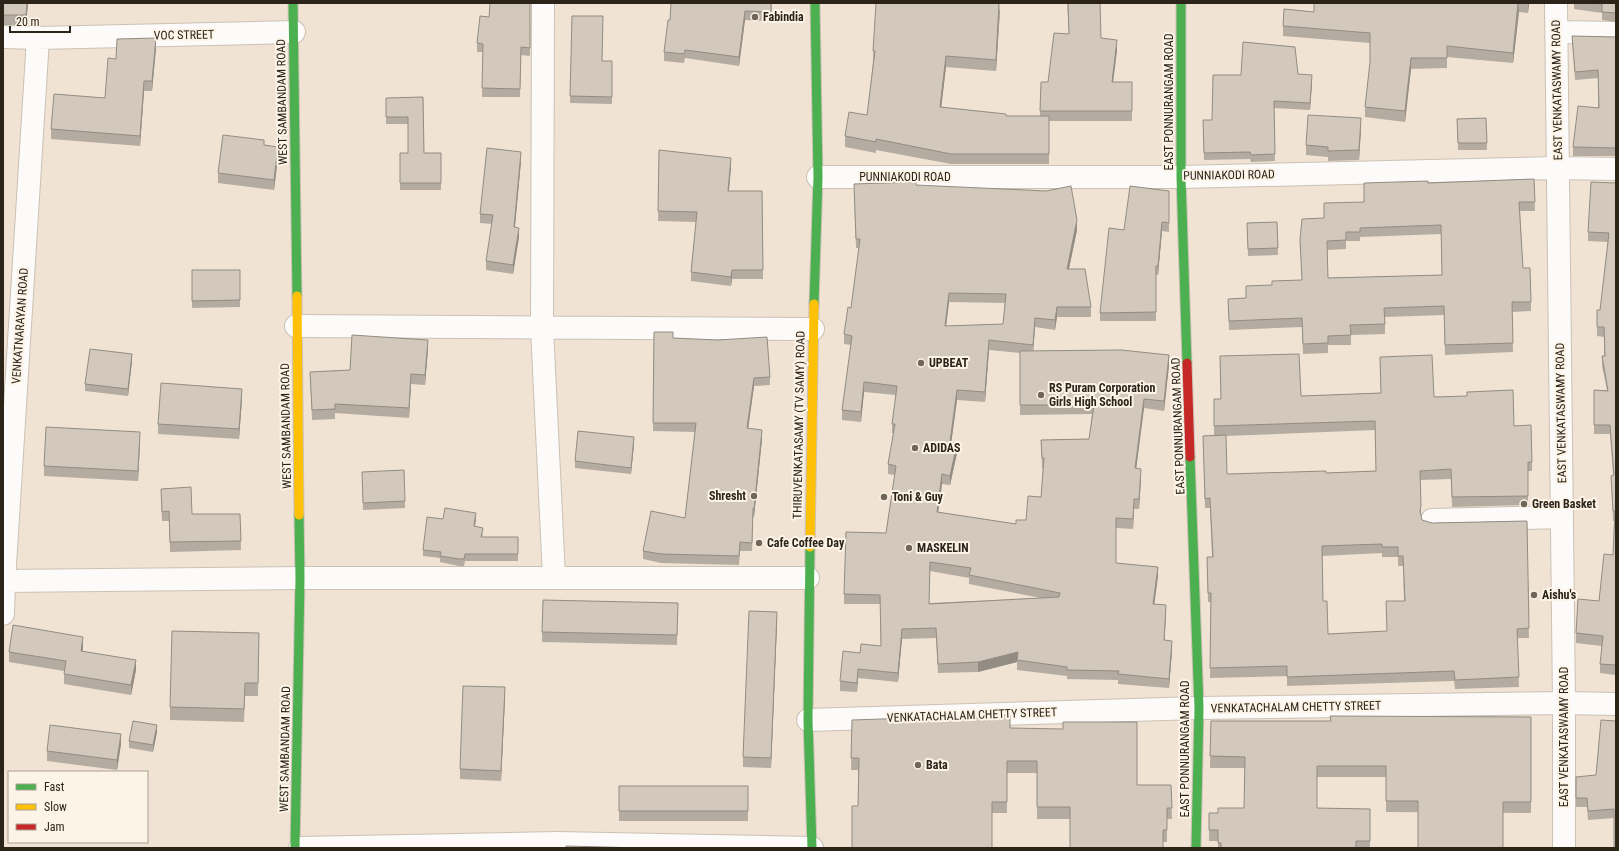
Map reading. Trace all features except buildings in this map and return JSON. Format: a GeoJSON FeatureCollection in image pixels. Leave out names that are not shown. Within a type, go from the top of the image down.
{"type":"FeatureCollection","features":[{"type":"Feature","properties":{"kind":"street","name":"WEST SAMBANDAM ROAD"},"geometry":{"type":"LineString","coordinates":[[294,3],[296,326],[300,578],[295,848]]}},
{"type":"Feature","properties":{"kind":"street"},"geometry":{"type":"LineString","coordinates":[[543,3],[542,328],[554,577]]}},
{"type":"Feature","properties":{"kind":"street","name":"THIRUVENKATASAMY (TV SAMY) ROAD"},"geometry":{"type":"LineString","coordinates":[[812,848],[808,720],[808,578],[813,329],[818,177],[815,3]]}},
{"type":"Feature","properties":{"kind":"street","name":"EAST PONNURANGAM ROAD"},"geometry":{"type":"LineString","coordinates":[[1181,3],[1181,176],[1199,708],[1196,848]]}},
{"type":"Feature","properties":{"kind":"street","name":"EAST VENKATASWAMY ROAD"},"geometry":{"type":"LineString","coordinates":[[1556,3],[1564,703],[1564,848]]}},
{"type":"Feature","properties":{"kind":"street","name":"VOC STREET"},"geometry":{"type":"LineString","coordinates":[[3,37],[38,38],[294,32]]}},
{"type":"Feature","properties":{"kind":"street"},"geometry":{"type":"LineString","coordinates":[[1557,32],[1616,33]]}},
{"type":"Feature","properties":{"kind":"street","name":"VENKATNARAYAN ROAD"},"geometry":{"type":"LineString","coordinates":[[3,614],[3,581],[38,38]]}},
{"type":"Feature","properties":{"kind":"street","name":"PUNNIAKODI ROAD"},"geometry":{"type":"LineString","coordinates":[[818,177],[1181,176],[1558,168],[1616,169]]}},
{"type":"Feature","properties":{"kind":"street"},"geometry":{"type":"LineString","coordinates":[[296,326],[813,329]]}},
{"type":"Feature","properties":{"kind":"street"},"geometry":{"type":"LineString","coordinates":[[1432,520],[1562,517]]}},
{"type":"Feature","properties":{"kind":"street"},"geometry":{"type":"LineString","coordinates":[[3,581],[554,577],[808,578]]}},
{"type":"Feature","properties":{"kind":"street","name":"VENKATACHALAM CHETTY STREET"},"geometry":{"type":"LineString","coordinates":[[808,720],[1199,708],[1564,703],[1616,704]]}},
{"type":"Feature","properties":{"kind":"street"},"geometry":{"type":"LineString","coordinates":[[300,848],[557,846],[812,848]]}},
{"type":"Feature","properties":{"kind":"traffic: fast"},"geometry":{"type":"LineString","coordinates":[[293,3],[297,296]]}},
{"type":"Feature","properties":{"kind":"traffic: fast"},"geometry":{"type":"LineString","coordinates":[[814,304],[818,177],[815,3]]}},
{"type":"Feature","properties":{"kind":"traffic: fast"},"geometry":{"type":"LineString","coordinates":[[1181,3],[1181,177],[1187,363]]}},
{"type":"Feature","properties":{"kind":"traffic: fast"},"geometry":{"type":"LineString","coordinates":[[1190,457],[1199,708],[1196,848]]}},
{"type":"Feature","properties":{"kind":"traffic: fast"},"geometry":{"type":"LineString","coordinates":[[295,848],[300,578],[299,515]]}},
{"type":"Feature","properties":{"kind":"traffic: fast"},"geometry":{"type":"LineString","coordinates":[[810,547],[808,720],[812,848]]}},
{"type":"Feature","properties":{"kind":"traffic: slow"},"geometry":{"type":"LineString","coordinates":[[297,296],[299,515]]}},
{"type":"Feature","properties":{"kind":"traffic: slow"},"geometry":{"type":"LineString","coordinates":[[810,547],[814,304]]}},
{"type":"Feature","properties":{"kind":"traffic: jam"},"geometry":{"type":"LineString","coordinates":[[1187,363],[1190,457]]}},
{"type":"Feature","properties":{"kind":"place","name":"Fabindia"},"geometry":{"type":"Point","coordinates":[755,17]}},
{"type":"Feature","properties":{"kind":"place","name":"UPBEAT"},"geometry":{"type":"Point","coordinates":[921,363]}},
{"type":"Feature","properties":{"kind":"place","name":"RS Puram Corporation Girls High School"},"geometry":{"type":"Point","coordinates":[1041,395]}},
{"type":"Feature","properties":{"kind":"place","name":"ADIDAS"},"geometry":{"type":"Point","coordinates":[915,448]}},
{"type":"Feature","properties":{"kind":"place","name":"Shresht"},"geometry":{"type":"Point","coordinates":[754,496]}},
{"type":"Feature","properties":{"kind":"place","name":"Toni & Guy"},"geometry":{"type":"Point","coordinates":[884,497]}},
{"type":"Feature","properties":{"kind":"place","name":"Green Basket"},"geometry":{"type":"Point","coordinates":[1524,504]}},
{"type":"Feature","properties":{"kind":"place","name":"Cafe Coffee Day"},"geometry":{"type":"Point","coordinates":[759,543]}},
{"type":"Feature","properties":{"kind":"place","name":"MASKELIN"},"geometry":{"type":"Point","coordinates":[909,548]}},
{"type":"Feature","properties":{"kind":"place","name":"Aishu's"},"geometry":{"type":"Point","coordinates":[1534,595]}},
{"type":"Feature","properties":{"kind":"place","name":"Bata"},"geometry":{"type":"Point","coordinates":[918,765]}}]}
